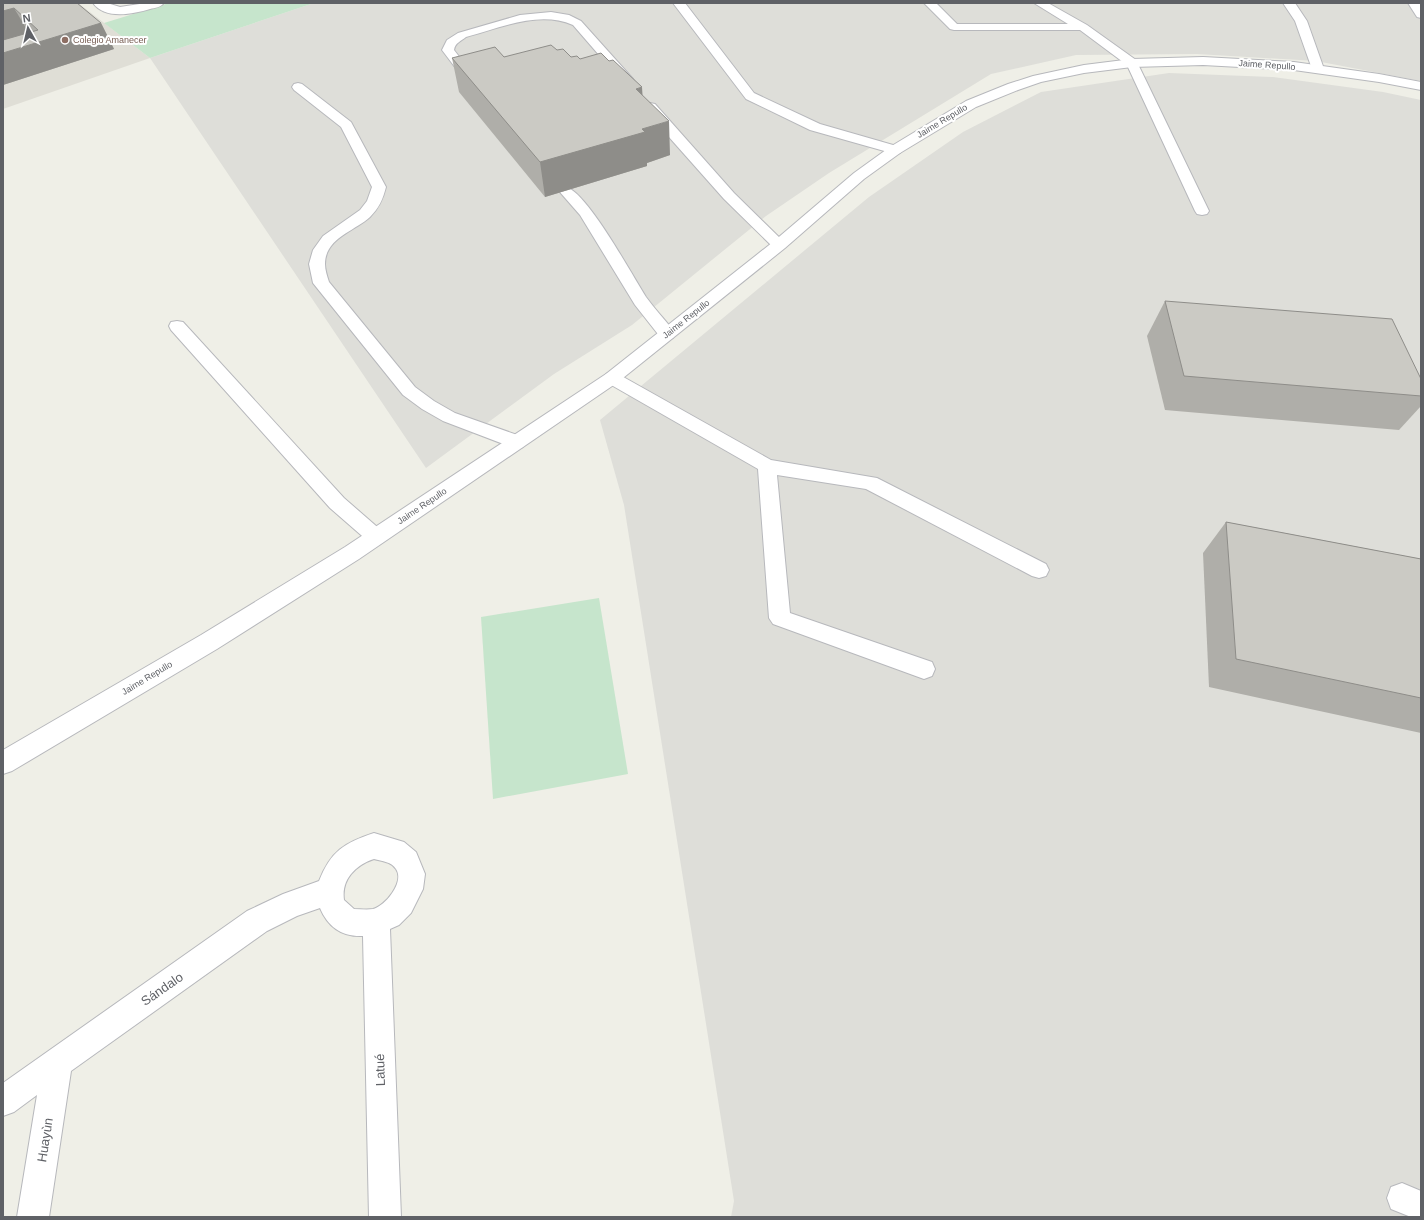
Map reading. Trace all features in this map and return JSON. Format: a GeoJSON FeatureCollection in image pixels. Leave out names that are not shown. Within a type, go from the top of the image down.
{"type":"FeatureCollection","features":[{"type":"Feature","properties":{"kind":"street"},"geometry":{"type":"LineString","coordinates":[[98,3],[107,9],[118,11],[135,9],[158,3]]}},
{"type":"Feature","properties":{"kind":"street","name":"Jaime Repullo"},"geometry":{"type":"LineString","coordinates":[[3,763],[209,642],[376,537],[612,378],[779,245],[859,176],[895,150],[965,107],[1013,87],[1038,79],[1084,69],[1132,63],[1203,61],[1318,69],[1421,86]]}},
{"type":"Feature","properties":{"kind":"street"},"geometry":{"type":"LineString","coordinates":[[374,846],[387,846],[397,850],[406,859],[411,869],[411,882],[407,895],[399,907],[388,916],[376,922],[362,924],[349,922],[339,915],[332,904],[330,892],[333,879],[340,867],[349,857],[361,850],[374,846]]}},
{"type":"Feature","properties":{"kind":"street","name":"Sándalo"},"geometry":{"type":"LineString","coordinates":[[3,1102],[257,921],[291,903],[330,892]]}},
{"type":"Feature","properties":{"kind":"street","name":"Latué"},"geometry":{"type":"LineString","coordinates":[[376,922],[385,1217]]}},
{"type":"Feature","properties":{"kind":"street","name":"Huayùn"},"geometry":{"type":"LineString","coordinates":[[33,1217],[57,1063]]}},
{"type":"Feature","properties":{"kind":"lane"},"geometry":{"type":"LineString","coordinates":[[679,3],[750,96],[815,127],[895,150]]}},
{"type":"Feature","properties":{"kind":"lane"},"geometry":{"type":"LineString","coordinates":[[930,3],[954,27],[1083,27]]}},
{"type":"Feature","properties":{"kind":"lane"},"geometry":{"type":"LineString","coordinates":[[1040,3],[1083,27],[1132,63],[1202,212]]}},
{"type":"Feature","properties":{"kind":"lane"},"geometry":{"type":"LineString","coordinates":[[1289,3],[1301,21],[1318,69]]}},
{"type":"Feature","properties":{"kind":"lane"},"geometry":{"type":"LineString","coordinates":[[1414,3],[1421,15]]}},
{"type":"Feature","properties":{"kind":"lane"},"geometry":{"type":"LineString","coordinates":[[477,87],[450,53],[448,46],[450,42],[462,35],[526,18],[553,15],[568,18],[577,23],[736,204],[753,222],[779,245]]}},
{"type":"Feature","properties":{"kind":"lane"},"geometry":{"type":"LineString","coordinates":[[298,87],[346,125],[378,187],[375,202],[369,210],[332,236],[319,252],[316,262],[316,271],[321,284],[409,391],[428,405],[449,417],[517,442]]}},
{"type":"Feature","properties":{"kind":"lane"},"geometry":{"type":"LineString","coordinates":[[566,191],[586,213],[641,301],[667,334]]}},
{"type":"Feature","properties":{"kind":"lane"},"geometry":{"type":"LineString","coordinates":[[176,326],[337,503],[376,537]]}},
{"type":"Feature","properties":{"kind":"lane"},"geometry":{"type":"LineString","coordinates":[[612,378],[767,466],[870,483],[1039,570]]}},
{"type":"Feature","properties":{"kind":"lane"},"geometry":{"type":"LineString","coordinates":[[767,466],[780,618],[924,669]]}},
{"type":"Feature","properties":{"kind":"shaded area","name":"Colegio Amanecer"},"geometry":{"type":"Polygon","coordinates":[[[22,3],[78,3],[150,58],[3,109],[3,8],[22,3]]]}},
{"type":"Feature","properties":{"kind":"shaded area"},"geometry":{"type":"Polygon","coordinates":[[[314,3],[1421,3],[1421,81],[1316,61],[1197,54],[1076,55],[991,74],[829,173],[766,216],[632,325],[554,374],[426,468],[150,58],[314,3]]]}},
{"type":"Feature","properties":{"kind":"shaded area"},"geometry":{"type":"Polygon","coordinates":[[[1169,73],[1273,77],[1383,92],[1421,100],[1421,1217],[731,1217],[734,1201],[624,505],[600,420],[869,197],[963,132],[1041,92],[1169,73]]]}},
{"type":"Feature","properties":{"kind":"green space"},"geometry":{"type":"Polygon","coordinates":[[[169,3],[314,3],[150,58],[104,23],[169,3]]]}},
{"type":"Feature","properties":{"kind":"green space"},"geometry":{"type":"Polygon","coordinates":[[[599,598],[628,774],[493,799],[481,617],[599,598]]]}},
{"type":"Feature","properties":{"kind":"building"},"geometry":{"type":"Polygon","coordinates":[[[3,3],[77,3],[101,23],[3,53],[3,40],[38,30],[14,8],[3,11],[3,3]]]}},
{"type":"Feature","properties":{"kind":"building"},"geometry":{"type":"Polygon","coordinates":[[[551,45],[557,50],[563,49],[571,57],[577,56],[580,59],[601,53],[609,61],[613,60],[642,87],[636,89],[669,121],[642,129],[645,132],[540,162],[452,58],[495,47],[504,57],[551,45]]]}},
{"type":"Feature","properties":{"kind":"building"},"geometry":{"type":"Polygon","coordinates":[[[1165,301],[1392,319],[1421,379],[1421,396],[1184,376],[1165,301]]]}},
{"type":"Feature","properties":{"kind":"building"},"geometry":{"type":"Polygon","coordinates":[[[1226,522],[1421,559],[1421,698],[1236,659],[1226,522]]]}},
{"type":"Feature","properties":{"kind":"place","name":"Colegio Amanecer"},"geometry":{"type":"Point","coordinates":[65,40]}}]}
